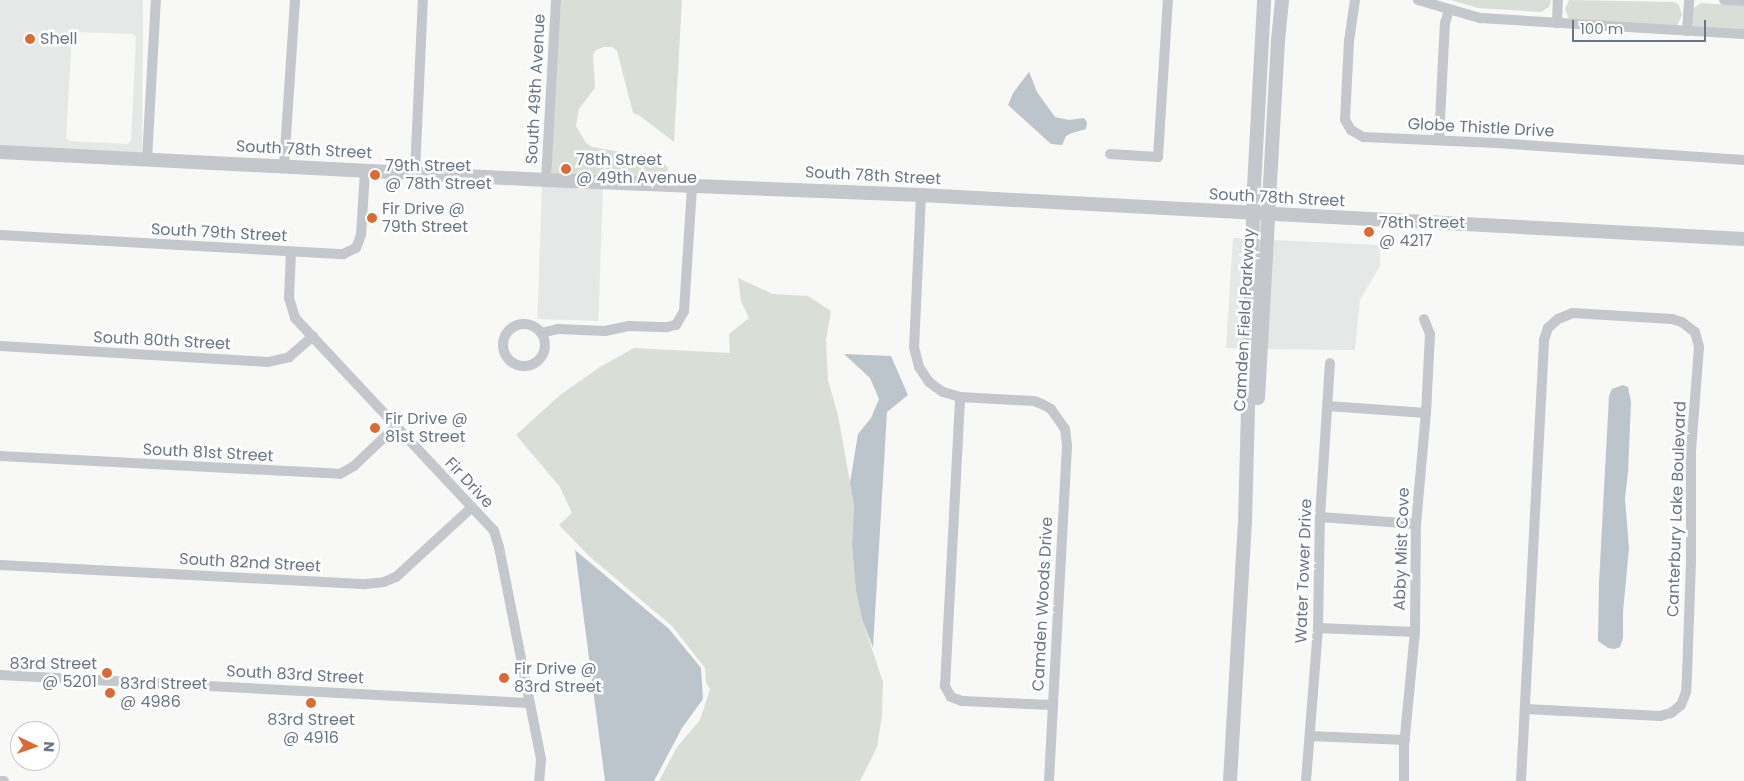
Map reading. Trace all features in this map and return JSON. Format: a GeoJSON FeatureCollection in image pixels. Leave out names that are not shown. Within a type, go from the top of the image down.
{"type":"FeatureCollection","features":[{"type":"Feature","properties":{"kind":"street"},"geometry":{"type":"LineString","coordinates":[[147,159],[156,0]]}},
{"type":"Feature","properties":{"kind":"street"},"geometry":{"type":"LineString","coordinates":[[284,166],[295,0]]}},
{"type":"Feature","properties":{"kind":"street"},"geometry":{"type":"LineString","coordinates":[[414,173],[423,0]]}},
{"type":"Feature","properties":{"kind":"street","name":"South 49th Avenue"},"geometry":{"type":"LineString","coordinates":[[546,180],[556,0]]}},
{"type":"Feature","properties":{"kind":"street"},"geometry":{"type":"LineString","coordinates":[[1110,154],[1158,157],[1168,0]]}},
{"type":"Feature","properties":{"kind":"street","name":"Camden Field Parkway"},"geometry":{"type":"LineString","coordinates":[[1230,781],[1245,523],[1253,214],[1264,0]]}},
{"type":"Feature","properties":{"kind":"street","name":"Camden Field Parkway"},"geometry":{"type":"LineString","coordinates":[[1245,523],[1256,425],[1282,0]]}},
{"type":"Feature","properties":{"kind":"street","name":"Globe Thistle Drive"},"geometry":{"type":"LineString","coordinates":[[1355,0],[1349,41],[1345,120],[1351,130],[1364,137],[1439,140],[1744,160]]}},
{"type":"Feature","properties":{"kind":"street"},"geometry":{"type":"LineString","coordinates":[[1418,0],[1449,11],[1480,18],[1744,34]]}},
{"type":"Feature","properties":{"kind":"street"},"geometry":{"type":"LineString","coordinates":[[1556,23],[1558,0]]}},
{"type":"Feature","properties":{"kind":"street"},"geometry":{"type":"LineString","coordinates":[[1687,31],[1688,0]]}},
{"type":"Feature","properties":{"kind":"street"},"geometry":{"type":"LineString","coordinates":[[1724,0],[1744,1]]}},
{"type":"Feature","properties":{"kind":"street"},"geometry":{"type":"LineString","coordinates":[[1439,140],[1445,23],[1449,11]]}},
{"type":"Feature","properties":{"kind":"street","name":"South 78th Street"},"geometry":{"type":"LineString","coordinates":[[0,152],[546,180],[920,196],[1744,239]]}},
{"type":"Feature","properties":{"kind":"street","name":"South 79th Street"},"geometry":{"type":"LineString","coordinates":[[0,236],[343,254],[356,248],[362,235],[365,171]]}},
{"type":"Feature","properties":{"kind":"street"},"geometry":{"type":"LineString","coordinates":[[541,333],[545,346],[544,352],[535,363],[522,366],[510,360],[504,348],[504,341],[511,330],[523,324],[530,325],[541,333],[559,329],[605,331],[629,326],[667,328],[676,325],[684,312],[692,186]]}},
{"type":"Feature","properties":{"kind":"street","name":"Camden Woods Drive"},"geometry":{"type":"LineString","coordinates":[[920,196],[914,347],[919,367],[929,382],[943,392],[960,397],[1042,404],[1051,409],[1065,429],[1067,446],[1053,705],[962,701],[952,697],[945,686],[960,397]]}},
{"type":"Feature","properties":{"kind":"street","name":"Fir Drive"},"geometry":{"type":"LineString","coordinates":[[291,252],[289,298],[295,318],[494,531],[500,547],[541,760],[539,781]]}},
{"type":"Feature","properties":{"kind":"street","name":"Canterbury Lake Boulevard"},"geometry":{"type":"LineString","coordinates":[[1521,781],[1544,340],[1548,328],[1558,319],[1573,313],[1672,319],[1682,322],[1695,332],[1699,347],[1691,451],[1691,561],[1687,675],[1686,692],[1681,705],[1671,713],[1660,716],[1526,709]]}},
{"type":"Feature","properties":{"kind":"street","name":"Abby Mist Cove"},"geometry":{"type":"LineString","coordinates":[[1404,781],[1405,740],[1415,632],[1416,524],[1426,413],[1430,334],[1424,319]]}},
{"type":"Feature","properties":{"kind":"street","name":"South 80th Street"},"geometry":{"type":"LineString","coordinates":[[0,346],[268,362],[289,357],[313,336]]}},
{"type":"Feature","properties":{"kind":"street","name":"Water Tower Drive"},"geometry":{"type":"LineString","coordinates":[[1306,781],[1318,628],[1320,517],[1330,363]]}},
{"type":"Feature","properties":{"kind":"street"},"geometry":{"type":"LineString","coordinates":[[1328,406],[1426,413]]}},
{"type":"Feature","properties":{"kind":"street","name":"South 81st Street"},"geometry":{"type":"LineString","coordinates":[[0,456],[340,474],[354,466],[396,426]]}},
{"type":"Feature","properties":{"kind":"street","name":"South 82nd Street"},"geometry":{"type":"LineString","coordinates":[[0,565],[366,584],[384,582],[396,577],[471,508]]}},
{"type":"Feature","properties":{"kind":"street"},"geometry":{"type":"LineString","coordinates":[[1320,517],[1416,524]]}},
{"type":"Feature","properties":{"kind":"street"},"geometry":{"type":"LineString","coordinates":[[1318,628],[1415,632]]}},
{"type":"Feature","properties":{"kind":"street","name":"South 83rd Street"},"geometry":{"type":"LineString","coordinates":[[0,674],[529,703]]}},
{"type":"Feature","properties":{"kind":"street"},"geometry":{"type":"LineString","coordinates":[[1049,781],[1053,705]]}},
{"type":"Feature","properties":{"kind":"street"},"geometry":{"type":"LineString","coordinates":[[1310,736],[1405,740]]}},
{"type":"Feature","properties":{"kind":"shaded area"},"geometry":{"type":"Polygon","coordinates":[[[0,0],[143,0],[142,154],[0,147],[0,0]],[[74,32],[72,35],[66,138],[70,141],[128,144],[131,140],[136,37],[132,34],[74,32]]]}},
{"type":"Feature","properties":{"kind":"shaded area"},"geometry":{"type":"Polygon","coordinates":[[[561,0],[682,0],[674,142],[640,116],[633,113],[617,51],[612,47],[604,47],[596,50],[593,54],[595,88],[579,109],[576,126],[586,143],[592,147],[660,159],[668,168],[668,180],[551,175],[561,0]]]}},
{"type":"Feature","properties":{"kind":"shaded area"},"geometry":{"type":"Polygon","coordinates":[[[1451,0],[1551,0],[1549,7],[1541,12],[1478,8],[1451,0]]]}},
{"type":"Feature","properties":{"kind":"shaded area"},"geometry":{"type":"Polygon","coordinates":[[[1569,0],[1674,2],[1679,5],[1682,15],[1677,26],[1569,19],[1565,9],[1569,0]]]}},
{"type":"Feature","properties":{"kind":"shaded area"},"geometry":{"type":"Polygon","coordinates":[[[1701,3],[1744,6],[1744,31],[1694,27],[1691,23],[1692,9],[1701,3]]]}},
{"type":"Feature","properties":{"kind":"shaded area"},"geometry":{"type":"Polygon","coordinates":[[[1028,69],[1037,92],[1055,117],[1069,120],[1084,118],[1087,122],[1086,129],[1066,136],[1062,145],[1051,144],[1008,105],[1013,93],[1029,72],[1028,69]]]}},
{"type":"Feature","properties":{"kind":"shaded area"},"geometry":{"type":"Polygon","coordinates":[[[542,185],[603,187],[598,321],[537,319],[542,185]]]}},
{"type":"Feature","properties":{"kind":"shaded area"},"geometry":{"type":"Polygon","coordinates":[[[1233,238],[1247,238],[1245,349],[1226,348],[1233,238]]]}},
{"type":"Feature","properties":{"kind":"shaded area"},"geometry":{"type":"Polygon","coordinates":[[[1272,240],[1380,245],[1380,266],[1360,300],[1355,350],[1266,349],[1272,240]]]}},
{"type":"Feature","properties":{"kind":"shaded area"},"geometry":{"type":"Polygon","coordinates":[[[738,278],[773,294],[808,296],[831,311],[826,340],[828,380],[838,415],[854,505],[852,545],[856,591],[862,619],[883,682],[882,716],[877,747],[860,781],[659,781],[677,747],[700,720],[710,689],[706,683],[705,668],[672,626],[589,556],[559,525],[572,513],[560,487],[516,435],[560,395],[600,367],[634,348],[730,353],[729,334],[749,318],[741,301],[738,278]]]}},
{"type":"Feature","properties":{"kind":"shaded area"},"geometry":{"type":"Polygon","coordinates":[[[844,354],[891,356],[908,395],[887,412],[873,648],[862,619],[856,591],[852,545],[854,505],[850,483],[858,434],[871,418],[879,399],[870,378],[844,354]]]}},
{"type":"Feature","properties":{"kind":"shaded area"},"geometry":{"type":"Polygon","coordinates":[[[1623,385],[1628,387],[1631,402],[1625,499],[1629,548],[1623,612],[1623,638],[1620,647],[1615,649],[1608,648],[1598,641],[1599,583],[1609,396],[1612,389],[1623,385]]]}},
{"type":"Feature","properties":{"kind":"shaded area"},"geometry":{"type":"Polygon","coordinates":[[[575,550],[669,629],[701,668],[703,699],[682,728],[654,781],[605,781],[575,550]]]}},
{"type":"Feature","properties":{"kind":"place","name":"Shell"},"geometry":{"type":"Point","coordinates":[30,39]}},
{"type":"Feature","properties":{"kind":"place","name":"78th Street @ 49th Avenue"},"geometry":{"type":"Point","coordinates":[566,169]}},
{"type":"Feature","properties":{"kind":"place","name":"79th Street @ 78th Street"},"geometry":{"type":"Point","coordinates":[375,175]}},
{"type":"Feature","properties":{"kind":"place","name":"Fir Drive @ 79th Street"},"geometry":{"type":"Point","coordinates":[372,218]}},
{"type":"Feature","properties":{"kind":"place","name":"78th Street @ 4217"},"geometry":{"type":"Point","coordinates":[1369,232]}},
{"type":"Feature","properties":{"kind":"place","name":"Fir Drive @ 81st Street"},"geometry":{"type":"Point","coordinates":[375,428]}},
{"type":"Feature","properties":{"kind":"place","name":"83rd Street @ 5201"},"geometry":{"type":"Point","coordinates":[107,673]}},
{"type":"Feature","properties":{"kind":"place","name":"Fir Drive @ 83rd Street"},"geometry":{"type":"Point","coordinates":[504,678]}},
{"type":"Feature","properties":{"kind":"place","name":"83rd Street @ 4986"},"geometry":{"type":"Point","coordinates":[110,693]}},
{"type":"Feature","properties":{"kind":"place","name":"83rd Street @ 4916"},"geometry":{"type":"Point","coordinates":[311,703]}}]}
